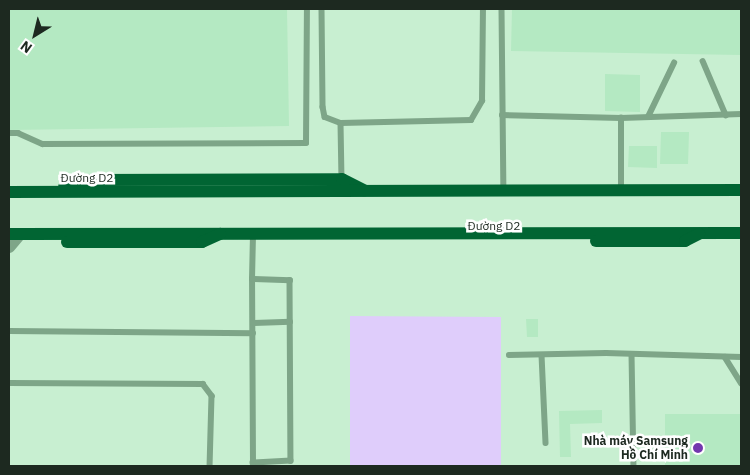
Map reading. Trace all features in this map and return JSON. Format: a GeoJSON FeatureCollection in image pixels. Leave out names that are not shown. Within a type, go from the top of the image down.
{"type":"FeatureCollection","features":[{"type":"Feature","properties":{"kind":"main road","name":"Đường D2"},"geometry":{"type":"LineString","coordinates":[[45,192],[92,180],[342,179],[368,192]]}},
{"type":"Feature","properties":{"kind":"main road","name":"Đường D2"},"geometry":{"type":"LineString","coordinates":[[9,192],[368,192],[621,188],[741,190]]}},
{"type":"Feature","properties":{"kind":"main road","name":"Đường D2"},"geometry":{"type":"LineString","coordinates":[[15,234],[741,232]]}},
{"type":"Feature","properties":{"kind":"street"},"geometry":{"type":"LineString","coordinates":[[9,247],[15,234]]}},
{"type":"Feature","properties":{"kind":"lane"},"geometry":{"type":"LineString","coordinates":[[9,133],[18,133],[43,144],[306,143],[307,9]]}},
{"type":"Feature","properties":{"kind":"lane"},"geometry":{"type":"LineString","coordinates":[[322,9],[323,107],[325,117],[341,123],[471,120],[482,101],[483,9]]}},
{"type":"Feature","properties":{"kind":"lane"},"geometry":{"type":"LineString","coordinates":[[502,9],[504,189]]}},
{"type":"Feature","properties":{"kind":"lane"},"geometry":{"type":"LineString","coordinates":[[703,61],[726,115]]}},
{"type":"Feature","properties":{"kind":"lane"},"geometry":{"type":"LineString","coordinates":[[648,117],[674,63]]}},
{"type":"Feature","properties":{"kind":"lane"},"geometry":{"type":"LineString","coordinates":[[502,114],[621,118],[741,114]]}},
{"type":"Feature","properties":{"kind":"lane"},"geometry":{"type":"LineString","coordinates":[[621,118],[621,188]]}},
{"type":"Feature","properties":{"kind":"lane"},"geometry":{"type":"LineString","coordinates":[[341,123],[342,179]]}},
{"type":"Feature","properties":{"kind":"lane"},"geometry":{"type":"LineString","coordinates":[[252,279],[290,280],[291,461],[254,463],[252,279],[253,232]]}},
{"type":"Feature","properties":{"kind":"lane"},"geometry":{"type":"LineString","coordinates":[[253,324],[290,322]]}},
{"type":"Feature","properties":{"kind":"lane"},"geometry":{"type":"LineString","coordinates":[[9,331],[253,333]]}},
{"type":"Feature","properties":{"kind":"lane"},"geometry":{"type":"LineString","coordinates":[[632,354],[634,466]]}},
{"type":"Feature","properties":{"kind":"lane"},"geometry":{"type":"LineString","coordinates":[[508,355],[632,354],[741,357]]}},
{"type":"Feature","properties":{"kind":"lane"},"geometry":{"type":"LineString","coordinates":[[542,355],[546,443]]}},
{"type":"Feature","properties":{"kind":"lane"},"geometry":{"type":"LineString","coordinates":[[725,357],[741,383]]}},
{"type":"Feature","properties":{"kind":"lane"},"geometry":{"type":"LineString","coordinates":[[9,382],[203,384],[212,396],[210,466]]}},
{"type":"Feature","properties":{"kind":"shaded area"},"geometry":{"type":"Polygon","coordinates":[[[9,9],[741,9],[741,466],[9,466],[9,9]]]}},
{"type":"Feature","properties":{"kind":"shaded area"},"geometry":{"type":"Polygon","coordinates":[[[350,316],[501,317],[501,466],[350,466],[350,316]]]}},
{"type":"Feature","properties":{"kind":"building"},"geometry":{"type":"Polygon","coordinates":[[[9,9],[287,9],[289,126],[9,130],[9,9]]]}},
{"type":"Feature","properties":{"kind":"building"},"geometry":{"type":"Polygon","coordinates":[[[512,9],[741,9],[741,55],[511,51],[512,9]]]}},
{"type":"Feature","properties":{"kind":"building"},"geometry":{"type":"Polygon","coordinates":[[[605,74],[640,75],[640,112],[605,111],[605,74]]]}},
{"type":"Feature","properties":{"kind":"building"},"geometry":{"type":"Polygon","coordinates":[[[661,132],[689,132],[688,164],[660,164],[661,132]]]}},
{"type":"Feature","properties":{"kind":"building"},"geometry":{"type":"Polygon","coordinates":[[[629,146],[657,146],[657,168],[628,167],[629,146]]]}},
{"type":"Feature","properties":{"kind":"building"},"geometry":{"type":"Polygon","coordinates":[[[526,319],[538,319],[538,337],[527,337],[526,319]]]}},
{"type":"Feature","properties":{"kind":"building"},"geometry":{"type":"Polygon","coordinates":[[[602,410],[602,423],[570,424],[571,457],[560,457],[559,411],[602,410]]]}},
{"type":"Feature","properties":{"kind":"building","name":"Nhà máy Samsung Hồ Chí Minh"},"geometry":{"type":"Polygon","coordinates":[[[665,414],[741,414],[741,466],[665,466],[665,459],[656,459],[655,436],[665,436],[665,414]]]}},
{"type":"Feature","properties":{"kind":"place","name":"Nhà máy Samsung Hồ Chí Minh"},"geometry":{"type":"Point","coordinates":[698,448]}}]}
